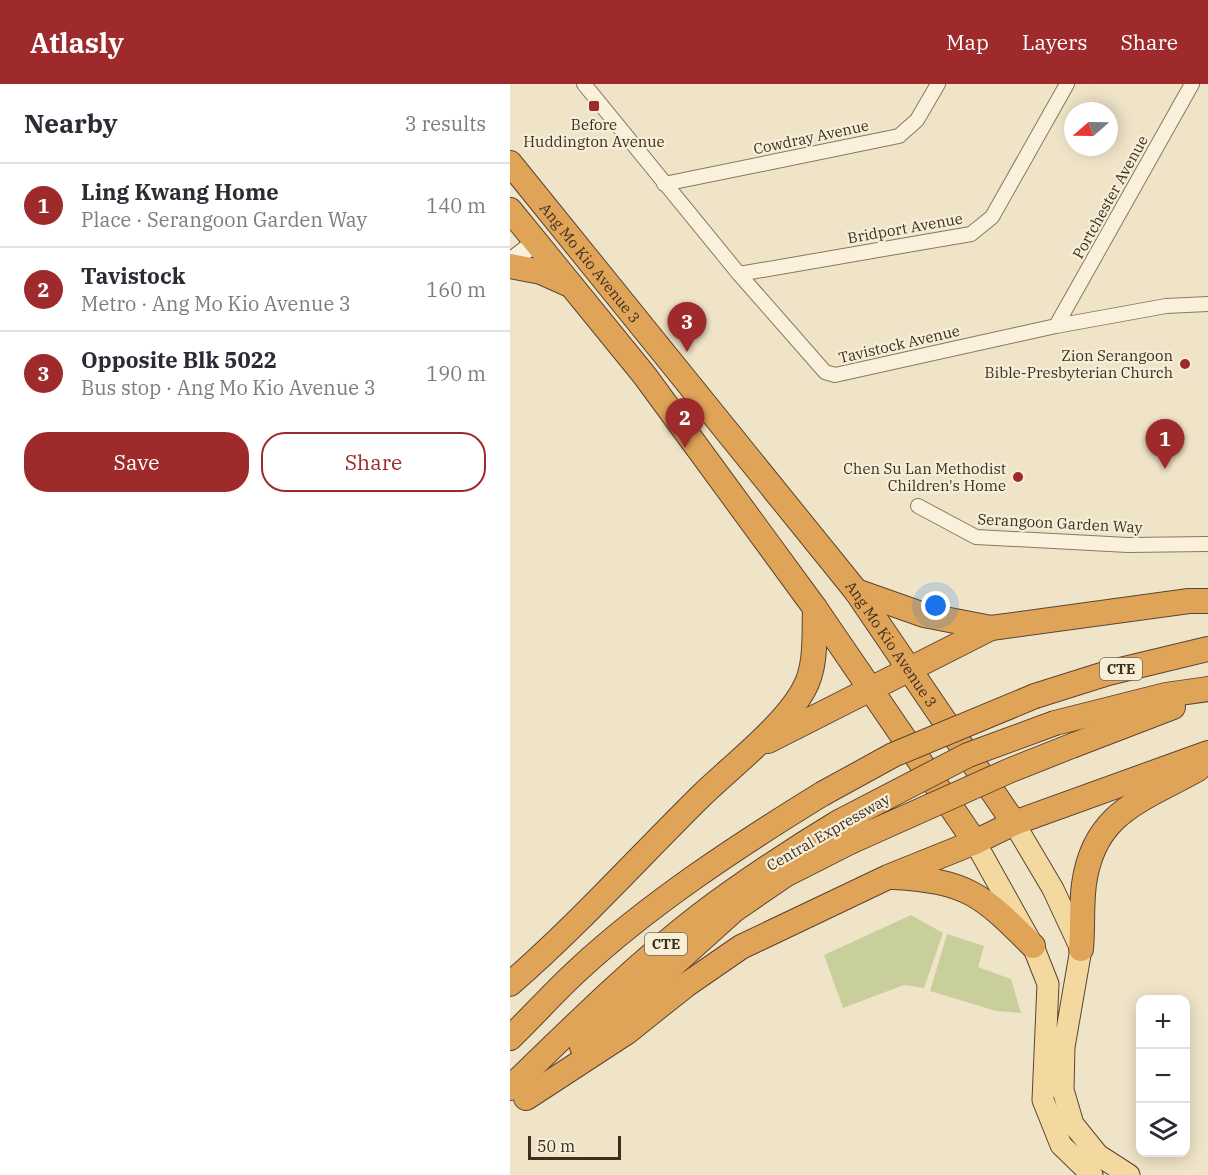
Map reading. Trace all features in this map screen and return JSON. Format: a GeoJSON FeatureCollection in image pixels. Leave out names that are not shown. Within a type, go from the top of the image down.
{"type":"FeatureCollection","features":[{"type":"Feature","properties":{"kind":"highway","name":"Ang Mo Kio Avenue 3"},"geometry":{"type":"LineString","coordinates":[[510,163],[856,591],[1014,823]]}},
{"type":"Feature","properties":{"kind":"highway","name":"Ang Mo Kio Avenue 3"},"geometry":{"type":"LineString","coordinates":[[520,228],[645,376],[815,608],[975,842]]}},
{"type":"Feature","properties":{"kind":"highway"},"geometry":{"type":"LineString","coordinates":[[510,264],[541,272],[568,284]]}},
{"type":"Feature","properties":{"kind":"highway"},"geometry":{"type":"LineString","coordinates":[[856,591],[948,622],[991,628],[1189,601],[1208,601]]}},
{"type":"Feature","properties":{"kind":"highway"},"geometry":{"type":"LineString","coordinates":[[510,984],[552,948],[782,718],[804,689],[813,657],[815,608]]}},
{"type":"Feature","properties":{"kind":"highway"},"geometry":{"type":"LineString","coordinates":[[746,752],[871,691],[991,628]]}},
{"type":"Feature","properties":{"kind":"highway","name":"CTE"},"geometry":{"type":"LineString","coordinates":[[510,1038],[579,969],[667,898],[747,839],[822,794],[902,751],[1035,696],[1108,673],[1208,649]]}},
{"type":"Feature","properties":{"kind":"highway"},"geometry":{"type":"LineString","coordinates":[[515,1100],[734,910],[845,832],[1186,702],[1204,690]]}},
{"type":"Feature","properties":{"kind":"highway","name":"Central Expressway"},"geometry":{"type":"LineString","coordinates":[[845,832],[968,755],[1055,723],[1166,696],[1204,690]]}},
{"type":"Feature","properties":{"kind":"highway"},"geometry":{"type":"LineString","coordinates":[[515,1100],[627,1032],[686,985],[741,947],[888,877],[975,842],[1014,823],[1208,753]]}},
{"type":"Feature","properties":{"kind":"highway"},"geometry":{"type":"LineString","coordinates":[[1081,949],[1084,884],[1093,851],[1106,826],[1136,802],[1208,764]]}},
{"type":"Feature","properties":{"kind":"highway"},"geometry":{"type":"LineString","coordinates":[[888,877],[923,879],[962,888],[992,905],[1033,946]]}},
{"type":"Feature","properties":{"kind":"highway"},"geometry":{"type":"LineString","coordinates":[[510,1023],[579,969]]}},
{"type":"Feature","properties":{"kind":"main road","name":"Ang Mo Kio Avenue 3"},"geometry":{"type":"LineString","coordinates":[[1014,823],[1053,889],[1081,949]]}},
{"type":"Feature","properties":{"kind":"main road","name":"Ang Mo Kio Avenue 3"},"geometry":{"type":"LineString","coordinates":[[975,842],[1033,946],[1048,984],[1042,1100],[1061,1145],[1092,1175]]}},
{"type":"Feature","properties":{"kind":"main road"},"geometry":{"type":"LineString","coordinates":[[1081,949],[1064,1047],[1063,1090],[1073,1124],[1098,1155],[1128,1175]]}},
{"type":"Feature","properties":{"kind":"street","name":"Cowdray Avenue"},"geometry":{"type":"LineString","coordinates":[[664,184],[898,136],[917,120],[938,84]]}},
{"type":"Feature","properties":{"kind":"street","name":"Portchester Avenue"},"geometry":{"type":"LineString","coordinates":[[1056,326],[1192,84]]}},
{"type":"Feature","properties":{"kind":"street","name":"Tavistock Avenue"},"geometry":{"type":"LineString","coordinates":[[588,85],[664,184],[825,372],[835,375],[1056,326],[1166,306],[1208,304]]}},
{"type":"Feature","properties":{"kind":"street","name":"Bridport Avenue"},"geometry":{"type":"LineString","coordinates":[[739,274],[971,234],[992,217],[1064,85]]}},
{"type":"Feature","properties":{"kind":"street"},"geometry":{"type":"LineString","coordinates":[[510,264],[520,228]]}},
{"type":"Feature","properties":{"kind":"street","name":"Serangoon Garden Way"},"geometry":{"type":"LineString","coordinates":[[918,506],[976,537],[1128,545],[1208,544]]}},
{"type":"Feature","properties":{"kind":"green space"},"geometry":{"type":"Polygon","coordinates":[[[911,915],[943,933],[924,988],[904,985],[843,1008],[824,955],[911,915]]]}},
{"type":"Feature","properties":{"kind":"green space"},"geometry":{"type":"Polygon","coordinates":[[[947,934],[984,946],[978,967],[1011,979],[1021,1013],[996,1011],[930,991],[947,934]]]}},
{"type":"Feature","properties":{"kind":"place","name":"Before Huddington Avenue"},"geometry":{"type":"Point","coordinates":[594,106]}},
{"type":"Feature","properties":{"kind":"place","name":"Opposite Blk 5022"},"geometry":{"type":"Point","coordinates":[687,352]}},
{"type":"Feature","properties":{"kind":"place","name":"Zion Serangoon Bible-Presbyterian Church"},"geometry":{"type":"Point","coordinates":[1185,364]}},
{"type":"Feature","properties":{"kind":"place","name":"Tavistock"},"geometry":{"type":"Point","coordinates":[685,448]}},
{"type":"Feature","properties":{"kind":"place","name":"Ling Kwang Home"},"geometry":{"type":"Point","coordinates":[1165,469]}},
{"type":"Feature","properties":{"kind":"place","name":"Chen Su Lan Methodist Children's Home"},"geometry":{"type":"Point","coordinates":[1018,477]}}]}
